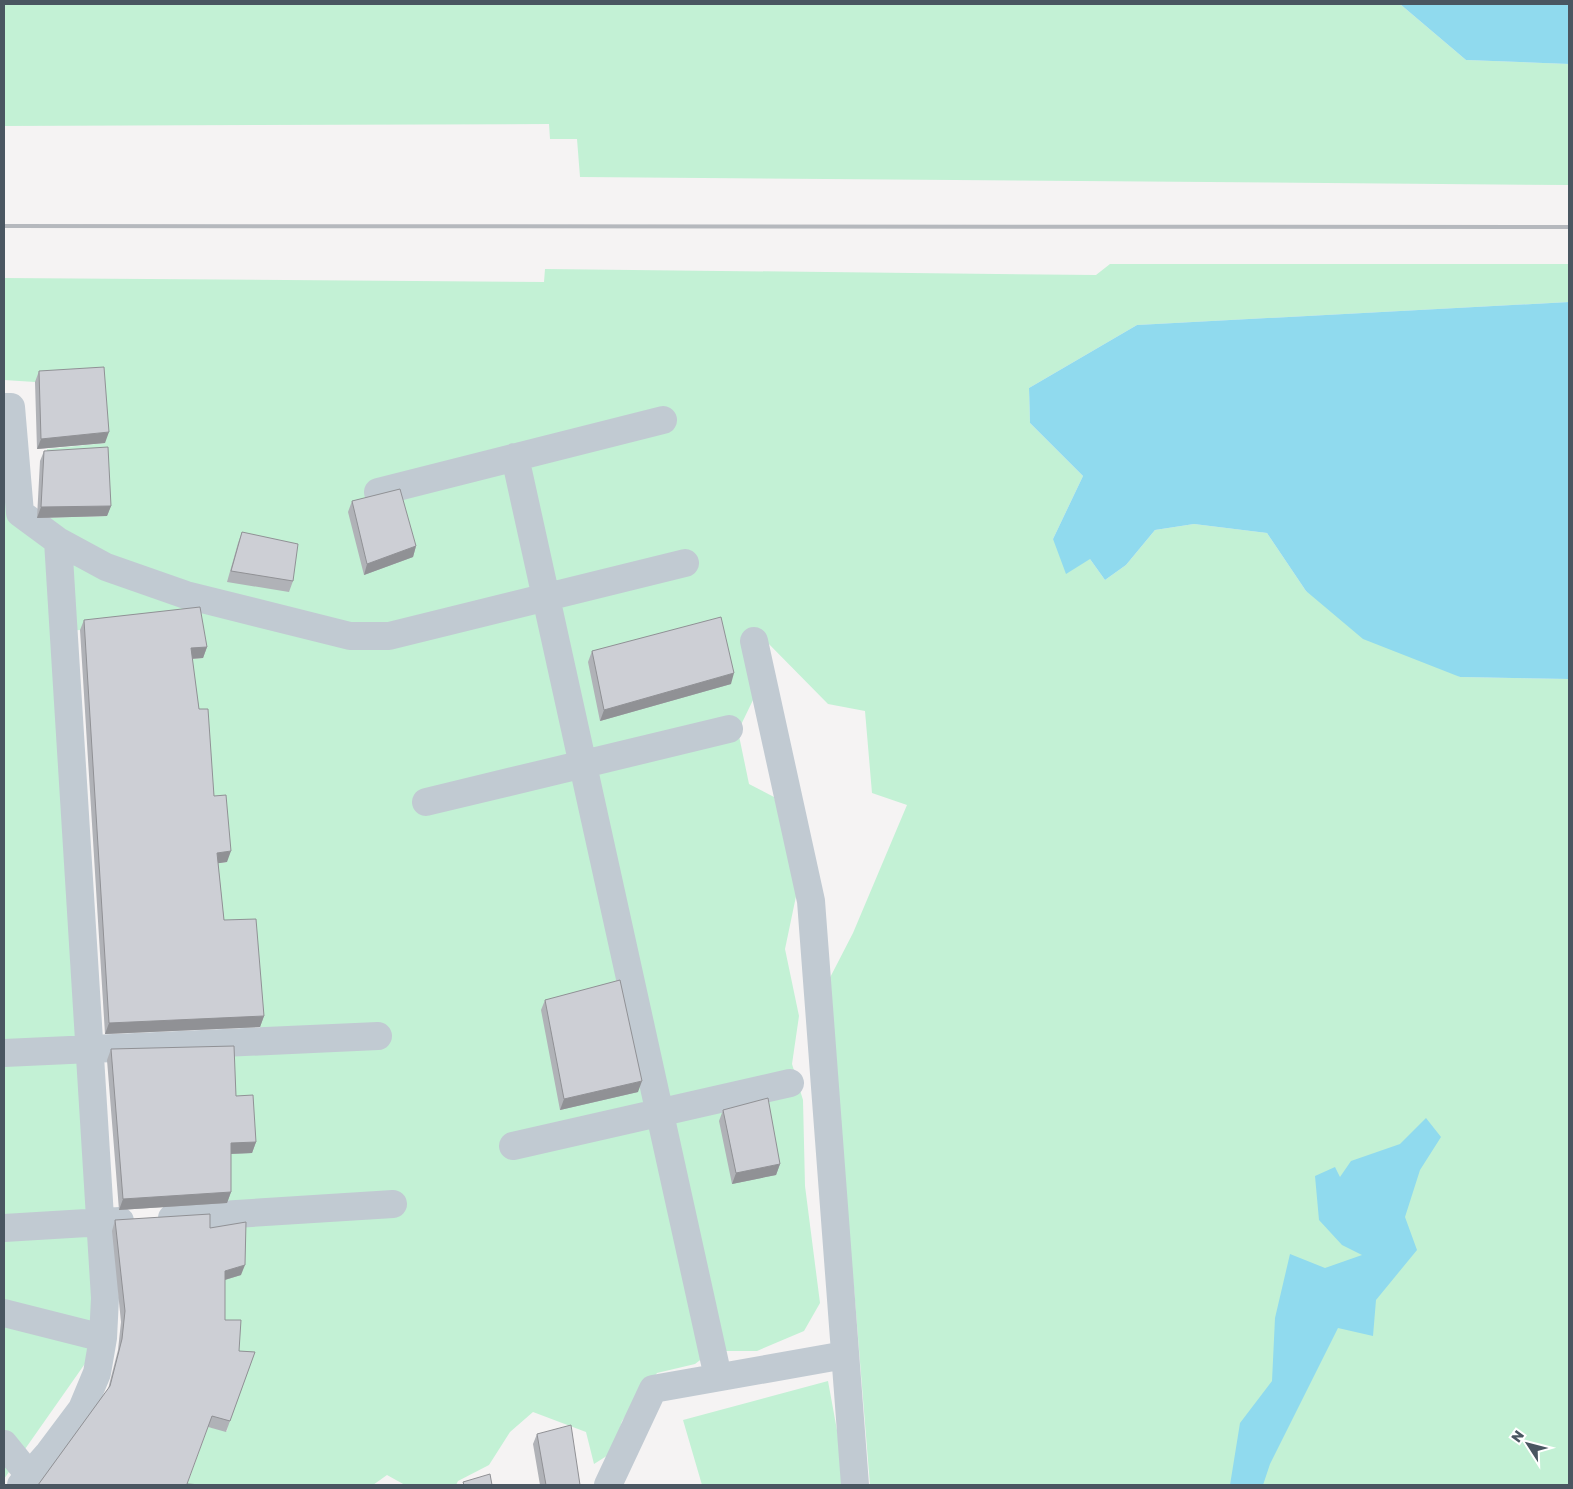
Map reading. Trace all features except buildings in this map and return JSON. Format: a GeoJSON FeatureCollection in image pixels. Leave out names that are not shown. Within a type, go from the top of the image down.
{"type":"FeatureCollection","features":[{"type":"Feature","properties":{"kind":"street"},"geometry":{"type":"LineString","coordinates":[[4,408],[11,407],[20,513],[58,541],[106,568],[186,596],[350,636],[389,636],[685,563]]}},
{"type":"Feature","properties":{"kind":"street"},"geometry":{"type":"LineString","coordinates":[[378,492],[664,420]]}},
{"type":"Feature","properties":{"kind":"street"},"geometry":{"type":"LineString","coordinates":[[515,457],[718,1378]]}},
{"type":"Feature","properties":{"kind":"street"},"geometry":{"type":"LineString","coordinates":[[4,1444],[26,1480],[82,1409],[97,1373],[103,1338],[105,1298],[101,1222],[58,541]]}},
{"type":"Feature","properties":{"kind":"street"},"geometry":{"type":"LineString","coordinates":[[754,641],[811,900],[855,1485]]}},
{"type":"Feature","properties":{"kind":"street"},"geometry":{"type":"LineString","coordinates":[[426,802],[729,729]]}},
{"type":"Feature","properties":{"kind":"street"},"geometry":{"type":"LineString","coordinates":[[4,1053],[378,1036]]}},
{"type":"Feature","properties":{"kind":"street"},"geometry":{"type":"LineString","coordinates":[[513,1146],[790,1083]]}},
{"type":"Feature","properties":{"kind":"street"},"geometry":{"type":"LineString","coordinates":[[4,1228],[393,1204]]}},
{"type":"Feature","properties":{"kind":"street"},"geometry":{"type":"LineString","coordinates":[[4,1313],[103,1338]]}},
{"type":"Feature","properties":{"kind":"street"},"geometry":{"type":"LineString","coordinates":[[608,1485],[653,1389],[845,1355]]}},
{"type":"Feature","properties":{"kind":"green space"},"geometry":{"type":"Polygon","coordinates":[[[4,4],[1400,4],[1466,60],[1569,64],[1569,185],[580,177],[577,139],[550,139],[549,124],[4,126],[4,4]]]}},
{"type":"Feature","properties":{"kind":"green space"},"geometry":{"type":"Polygon","coordinates":[[[1110,264],[1569,264],[1569,302],[1137,325],[1029,388],[1030,423],[1083,476],[1053,539],[1090,559],[1105,580],[1126,565],[1155,530],[1194,524],[1267,533],[1306,591],[1460,677],[1569,679],[1569,1485],[870,1485],[854,1288],[819,999],[853,933],[907,805],[872,793],[865,711],[828,704],[755,630],[753,700],[738,731],[749,784],[774,797],[799,882],[785,949],[799,1016],[792,1064],[803,1100],[805,1186],[820,1303],[804,1331],[757,1351],[712,1351],[695,1364],[657,1373],[622,1421],[613,1452],[594,1464],[586,1432],[533,1412],[510,1432],[489,1465],[458,1481],[456,1485],[405,1485],[387,1475],[373,1485],[187,1485],[208,1427],[227,1431],[235,1362],[221,1331],[206,1239],[232,1107],[230,1057],[260,1041],[260,1027],[220,931],[213,864],[227,862],[210,807],[187,659],[203,658],[80,630],[64,631],[103,1338],[4,1479],[4,492],[18,493],[37,518],[107,516],[47,461],[47,449],[105,443],[35,382],[4,380],[4,278],[544,282],[545,269],[1096,275],[1110,264]]]}},
{"type":"Feature","properties":{"kind":"green space"},"geometry":{"type":"Polygon","coordinates":[[[828,1381],[847,1485],[702,1485],[683,1420],[828,1381]]]}},
{"type":"Feature","properties":{"kind":"water"},"geometry":{"type":"Polygon","coordinates":[[[1400,4],[1569,4],[1569,64],[1466,60],[1400,4]]]}},
{"type":"Feature","properties":{"kind":"water"},"geometry":{"type":"Polygon","coordinates":[[[1569,302],[1569,679],[1460,677],[1363,639],[1306,591],[1267,533],[1194,524],[1155,530],[1126,565],[1105,580],[1090,559],[1066,574],[1053,539],[1083,476],[1030,423],[1029,388],[1137,325],[1569,302]]]}},
{"type":"Feature","properties":{"kind":"water"},"geometry":{"type":"Polygon","coordinates":[[[1426,1118],[1441,1137],[1420,1170],[1405,1217],[1417,1250],[1376,1300],[1373,1336],[1338,1328],[1270,1464],[1263,1485],[1230,1485],[1240,1423],[1272,1381],[1275,1318],[1290,1254],[1325,1268],[1362,1255],[1342,1245],[1319,1220],[1315,1176],[1335,1167],[1340,1177],[1351,1161],[1400,1144],[1426,1118]]]}},
{"type":"Feature","properties":{"kind":"railway"},"geometry":{"type":"LineString","coordinates":[[4,226],[1569,227]]}}]}
